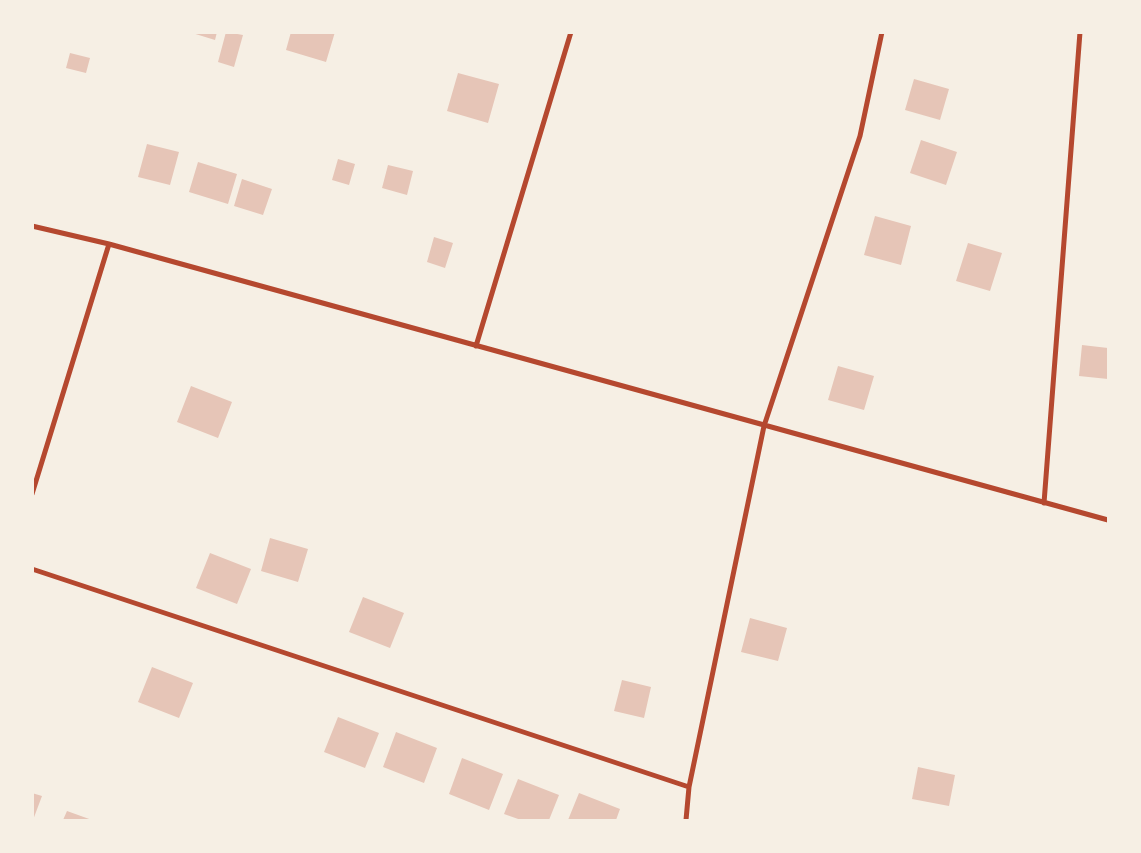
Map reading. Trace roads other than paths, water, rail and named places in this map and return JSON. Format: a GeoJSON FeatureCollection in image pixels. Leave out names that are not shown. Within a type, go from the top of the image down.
{"type":"FeatureCollection","features":[{"type":"Feature","properties":{"kind":"street"},"geometry":{"type":"LineString","coordinates":[[476,346],[571,32]]}},
{"type":"Feature","properties":{"kind":"street"},"geometry":{"type":"LineString","coordinates":[[686,820],[689,787],[764,426],[860,136],[882,32]]}},
{"type":"Feature","properties":{"kind":"street"},"geometry":{"type":"LineString","coordinates":[[1044,503],[1080,32]]}},
{"type":"Feature","properties":{"kind":"street"},"geometry":{"type":"LineString","coordinates":[[32,226],[109,244],[1108,520]]}},
{"type":"Feature","properties":{"kind":"street"},"geometry":{"type":"LineString","coordinates":[[32,494],[109,244]]}},
{"type":"Feature","properties":{"kind":"street"},"geometry":{"type":"LineString","coordinates":[[32,569],[689,787]]}}]}
